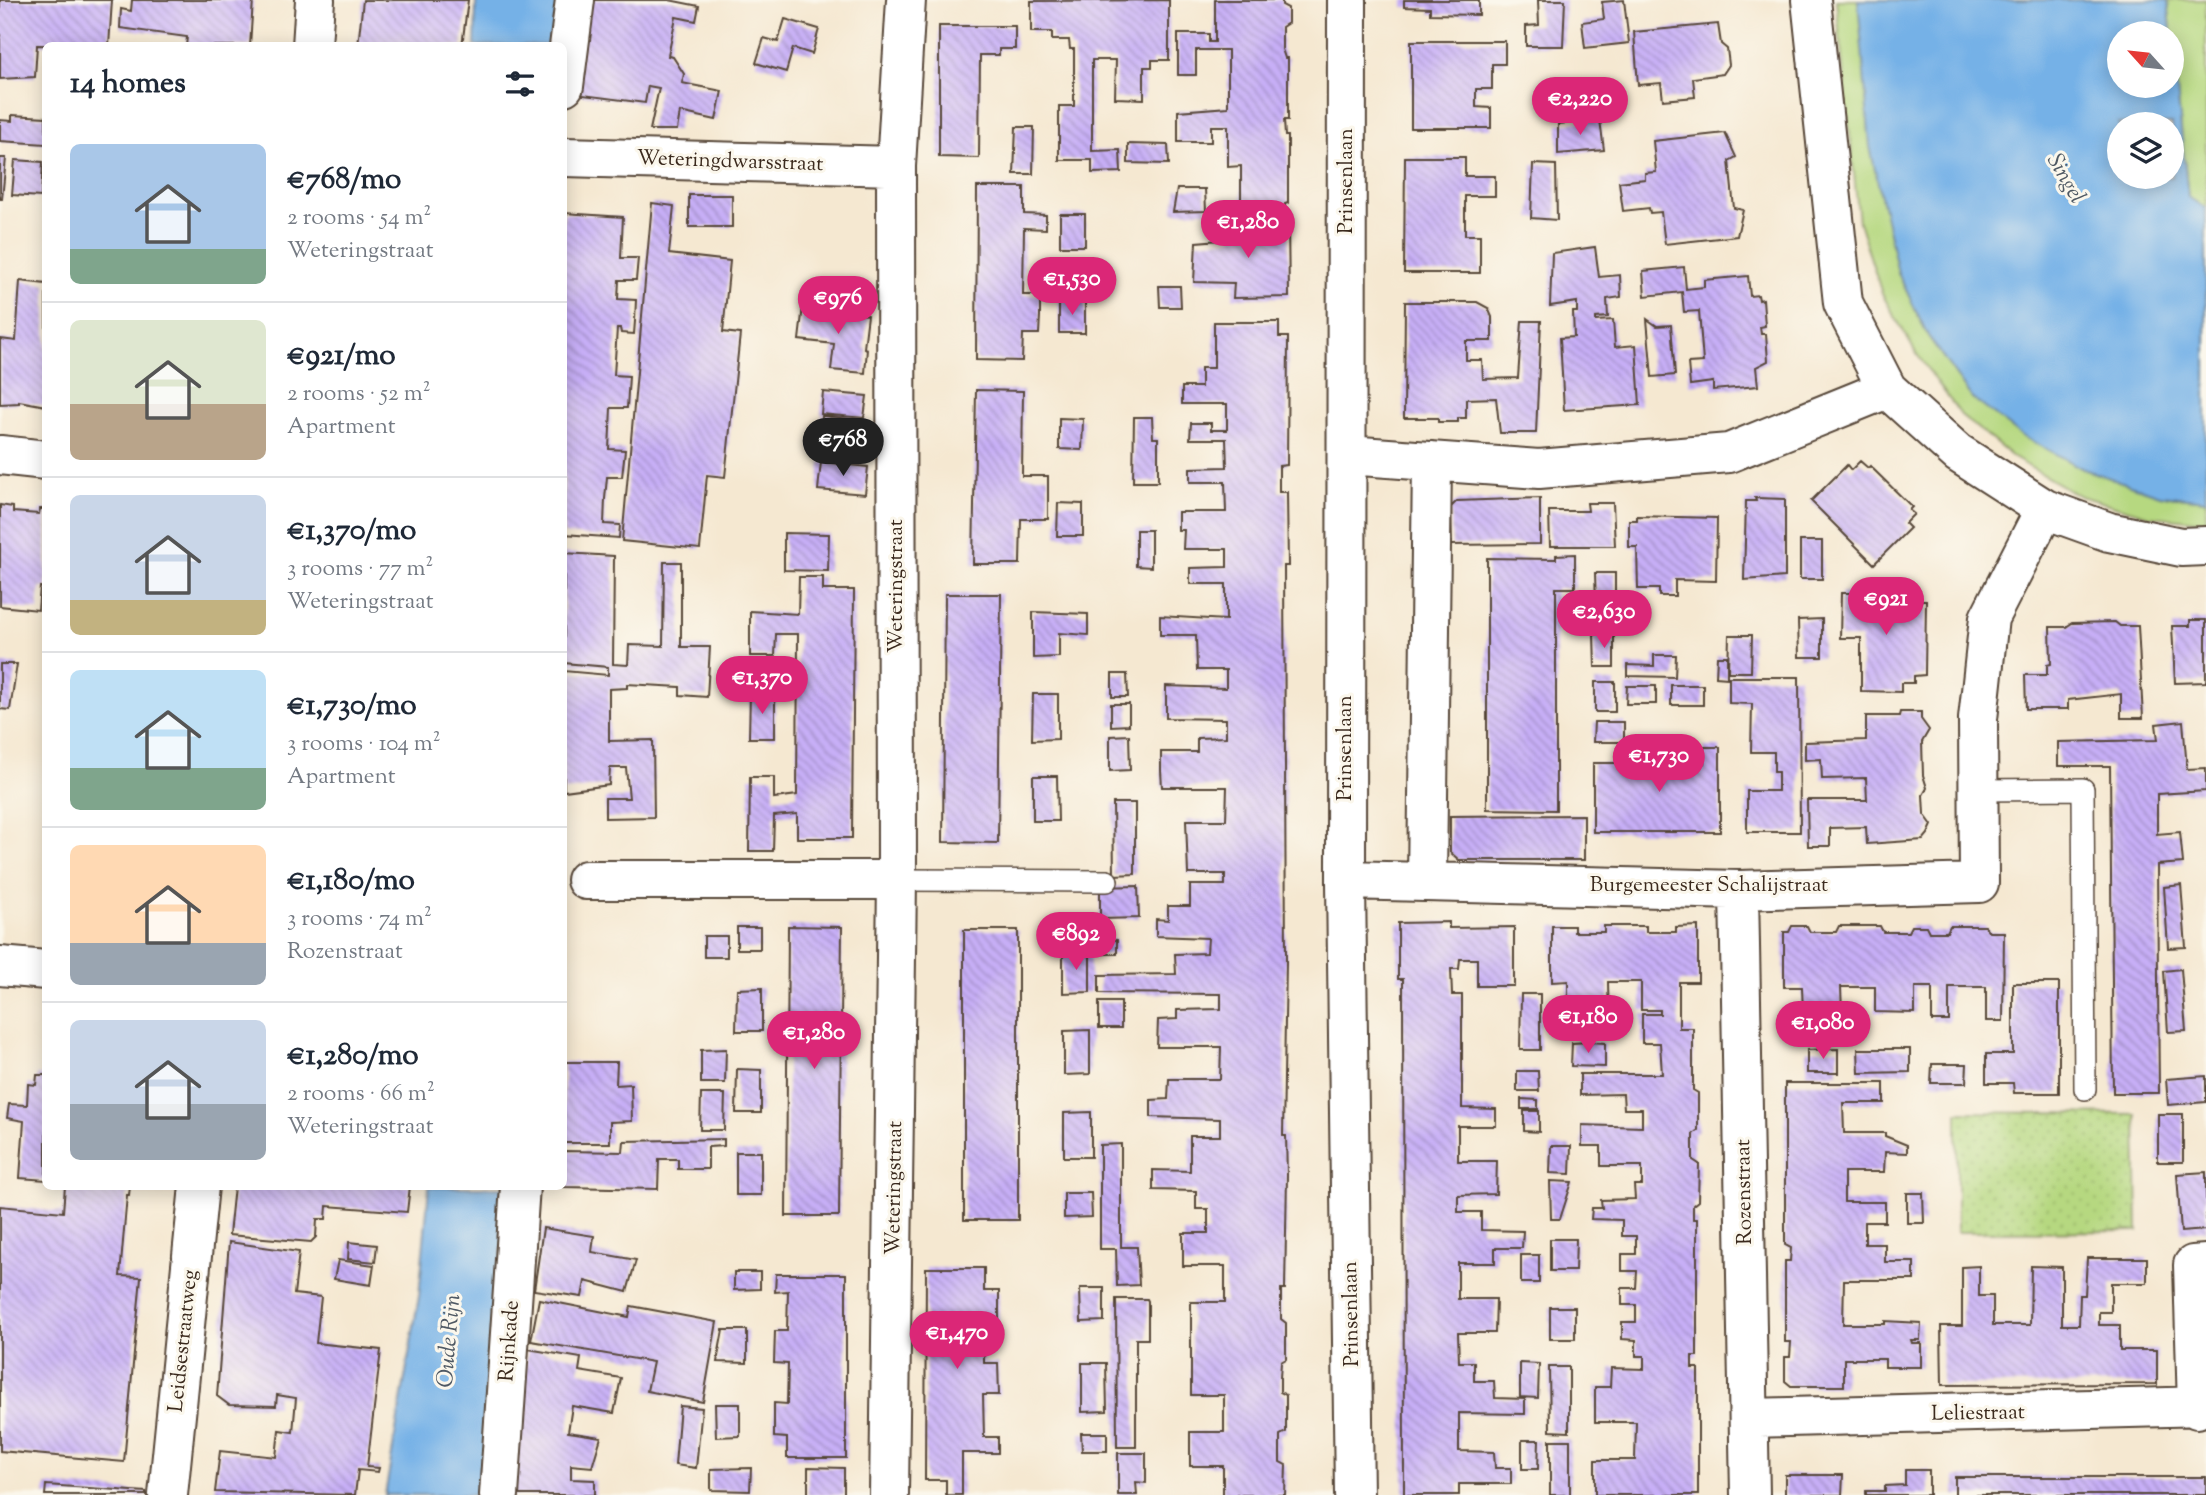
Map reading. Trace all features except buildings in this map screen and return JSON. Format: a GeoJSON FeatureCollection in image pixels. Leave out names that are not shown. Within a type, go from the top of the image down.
{"type":"FeatureCollection","features":[{"type":"Feature","properties":{"kind":"street"},"geometry":{"type":"LineString","coordinates":[[312,42],[315,0]]}},
{"type":"Feature","properties":{"kind":"street"},"geometry":{"type":"LineString","coordinates":[[567,63],[575,0]]}},
{"type":"Feature","properties":{"kind":"street","name":"Weteringstraat"},"geometry":{"type":"LineString","coordinates":[[889,1495],[897,880],[896,166],[906,0]]}},
{"type":"Feature","properties":{"kind":"street","name":"Prinsenlaan"},"geometry":{"type":"LineString","coordinates":[[1347,0],[1346,880],[1354,1495]]}},
{"type":"Feature","properties":{"kind":"street"},"geometry":{"type":"LineString","coordinates":[[1811,0],[1843,303],[1887,389],[1958,453],[2045,509],[2109,532],[2181,547],[2206,546]]}},
{"type":"Feature","properties":{"kind":"street","name":"Weteringdwarsstraat"},"geometry":{"type":"LineString","coordinates":[[567,157],[896,166]]}},
{"type":"Feature","properties":{"kind":"street"},"geometry":{"type":"LineString","coordinates":[[1347,455],[1539,469],[1728,453],[1887,389]]}},
{"type":"Feature","properties":{"kind":"street"},"geometry":{"type":"LineString","coordinates":[[0,455],[42,460]]}},
{"type":"Feature","properties":{"kind":"street"},"geometry":{"type":"LineString","coordinates":[[1427,882],[1432,461]]}},
{"type":"Feature","properties":{"kind":"street","name":"Burgemeester Schalijstraat"},"geometry":{"type":"LineString","coordinates":[[1346,880],[1739,890],[1979,883],[1978,719],[1989,618],[2045,509]]}},
{"type":"Feature","properties":{"kind":"street"},"geometry":{"type":"LineString","coordinates":[[586,880],[897,880]]}},
{"type":"Feature","properties":{"kind":"street","name":"Rozenstraat"},"geometry":{"type":"LineString","coordinates":[[1739,890],[1750,1495]]}},
{"type":"Feature","properties":{"kind":"street"},"geometry":{"type":"LineString","coordinates":[[0,966],[42,970]]}},
{"type":"Feature","properties":{"kind":"street","name":"Leidsestraatweg"},"geometry":{"type":"LineString","coordinates":[[168,1495],[199,1190]]}},
{"type":"Feature","properties":{"kind":"street","name":"Rijnkade"},"geometry":{"type":"LineString","coordinates":[[499,1495],[520,1190]]}},
{"type":"Feature","properties":{"kind":"street"},"geometry":{"type":"LineString","coordinates":[[2202,1408],[2193,1265],[2206,1264]]}},
{"type":"Feature","properties":{"kind":"street","name":"Leliestraat"},"geometry":{"type":"LineString","coordinates":[[1750,1418],[2202,1408]]}},
{"type":"Feature","properties":{"kind":"lane"},"geometry":{"type":"LineString","coordinates":[[1979,790],[2083,789],[2085,1089]]}},
{"type":"Feature","properties":{"kind":"lane"},"geometry":{"type":"LineString","coordinates":[[897,880],[1107,881]]}},
{"type":"Feature","properties":{"kind":"green space"},"geometry":{"type":"Polygon","coordinates":[[[1836,0],[1858,0],[1898,273],[1928,336],[1972,398],[2160,495],[2206,500],[2206,522],[2150,516],[2080,496],[2014,458],[1961,415],[1916,353],[1882,294],[1859,222],[1836,0]]]}},
{"type":"Feature","properties":{"kind":"green space"},"geometry":{"type":"Polygon","coordinates":[[[2168,0],[2206,0],[2206,208],[2188,198],[2184,158],[2184,112],[2179,112],[2178,98],[2184,98],[2184,21],[2170,21],[2168,0]]]}},
{"type":"Feature","properties":{"kind":"green space"},"geometry":{"type":"Polygon","coordinates":[[[1957,1112],[2136,1114],[2138,1231],[1957,1232],[1957,1112]]]}},
{"type":"Feature","properties":{"kind":"water"},"geometry":{"type":"Polygon","coordinates":[[[476,0],[558,0],[551,42],[475,42],[476,0]]]}},
{"type":"Feature","properties":{"kind":"water","name":"Singel"},"geometry":{"type":"Polygon","coordinates":[[[1858,0],[2168,0],[2170,21],[2107,21],[2107,98],[2178,98],[2179,112],[2107,112],[2107,189],[2184,189],[2184,158],[2188,197],[2206,208],[2206,500],[2160,495],[2083,469],[2022,436],[1972,398],[1928,336],[1898,273],[1870,147],[1858,0]]]}},
{"type":"Feature","properties":{"kind":"water","name":"Oude Rijn"},"geometry":{"type":"Polygon","coordinates":[[[429,1190],[506,1190],[485,1495],[385,1495],[419,1296],[429,1190]]]}}]}
